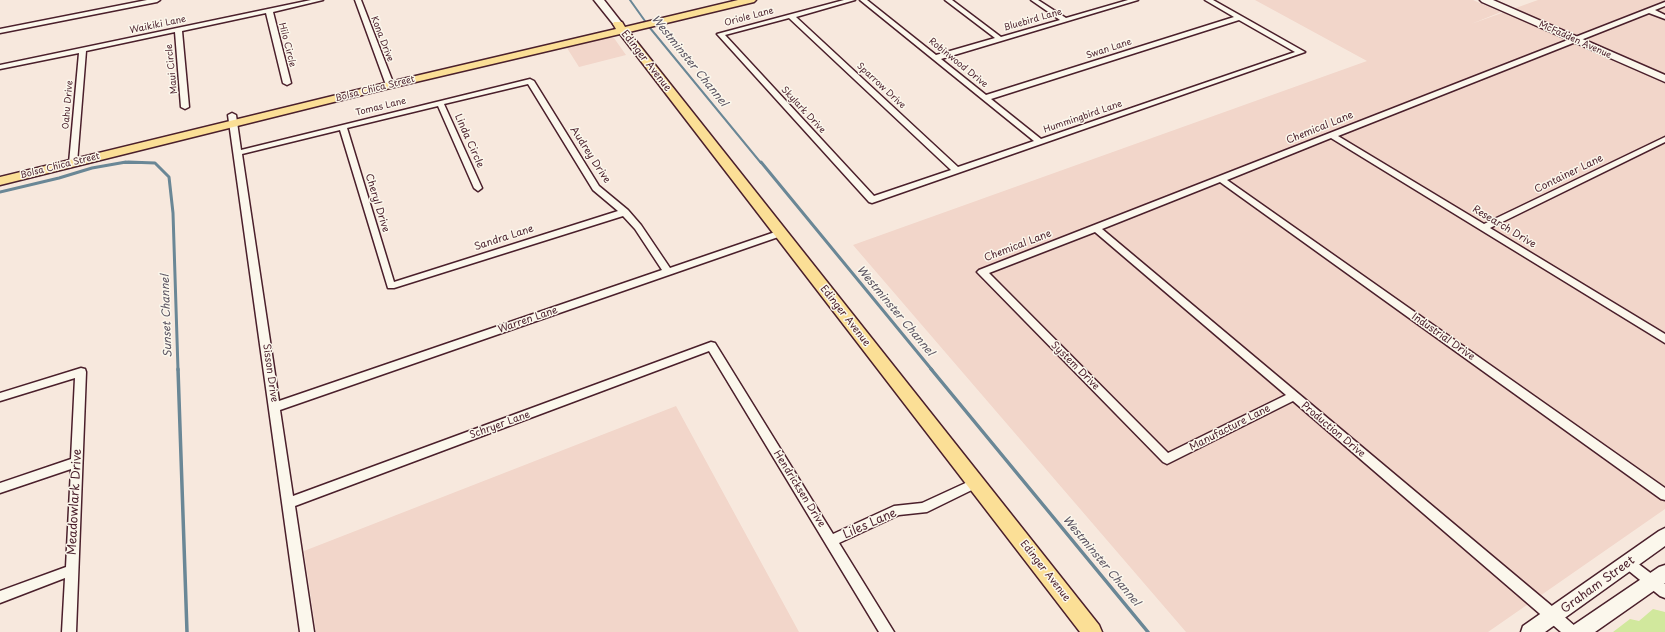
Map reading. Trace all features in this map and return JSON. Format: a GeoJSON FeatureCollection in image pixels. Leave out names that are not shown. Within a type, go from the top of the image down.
{"type":"FeatureCollection","features":[{"type":"Feature","properties":{"kind":"main road","name":"Bolsa Chica Street"},"geometry":{"type":"LineString","coordinates":[[0,171],[74,158],[509,52],[620,27],[720,0]]}},
{"type":"Feature","properties":{"kind":"main road","name":"Bolsa Chica Street"},"geometry":{"type":"LineString","coordinates":[[652,19],[751,0]]}},
{"type":"Feature","properties":{"kind":"main road","name":"Edinger Avenue"},"geometry":{"type":"LineString","coordinates":[[620,27],[1092,632]]}},
{"type":"Feature","properties":{"kind":"main road","name":"Bolsa Chica Street"},"geometry":{"type":"LineString","coordinates":[[0,181],[74,158]]}},
{"type":"Feature","properties":{"kind":"street"},"geometry":{"type":"LineString","coordinates":[[0,31],[157,0]]}},
{"type":"Feature","properties":{"kind":"street","name":"Waikiki Lane"},"geometry":{"type":"LineString","coordinates":[[0,67],[320,0]]}},
{"type":"Feature","properties":{"kind":"street","name":"Kona Drive"},"geometry":{"type":"LineString","coordinates":[[358,0],[389,81]]}},
{"type":"Feature","properties":{"kind":"street","name":"Edinger Avenue"},"geometry":{"type":"LineString","coordinates":[[599,0],[620,27]]}},
{"type":"Feature","properties":{"kind":"street","name":"Oriole Lane"},"geometry":{"type":"LineString","coordinates":[[720,34],[852,0]]}},
{"type":"Feature","properties":{"kind":"street","name":"Robinwood Drive"},"geometry":{"type":"LineString","coordinates":[[863,0],[1040,142]]}},
{"type":"Feature","properties":{"kind":"street"},"geometry":{"type":"LineString","coordinates":[[948,0],[1000,39]]}},
{"type":"Feature","properties":{"kind":"street"},"geometry":{"type":"LineString","coordinates":[[1034,0],[1065,20]]}},
{"type":"Feature","properties":{"kind":"street","name":"Bluebird Lane"},"geometry":{"type":"LineString","coordinates":[[935,58],[1125,1],[1135,0]]}},
{"type":"Feature","properties":{"kind":"street"},"geometry":{"type":"LineString","coordinates":[[1208,0],[1239,18]]}},
{"type":"Feature","properties":{"kind":"street","name":"McFadden Avenue"},"geometry":{"type":"LineString","coordinates":[[1485,0],[1665,79]]}},
{"type":"Feature","properties":{"kind":"street","name":"Chemical Lane"},"geometry":{"type":"LineString","coordinates":[[982,272],[1665,4]]}},
{"type":"Feature","properties":{"kind":"street"},"geometry":{"type":"LineString","coordinates":[[1648,10],[1665,17]]}},
{"type":"Feature","properties":{"kind":"street","name":"Hilo Circle"},"geometry":{"type":"LineString","coordinates":[[269,11],[287,83]]}},
{"type":"Feature","properties":{"kind":"street","name":"Sparrow Drive"},"geometry":{"type":"LineString","coordinates":[[791,16],[957,171]]}},
{"type":"Feature","properties":{"kind":"street","name":"Hummingbird Lane"},"geometry":{"type":"LineString","coordinates":[[872,200],[1301,52],[1239,18]]}},
{"type":"Feature","properties":{"kind":"street","name":"Swan Lane"},"geometry":{"type":"LineString","coordinates":[[985,98],[1239,18]]}},
{"type":"Feature","properties":{"kind":"street","name":"Maui Circle"},"geometry":{"type":"LineString","coordinates":[[178,30],[185,107]]}},
{"type":"Feature","properties":{"kind":"street","name":"Skylark Drive"},"geometry":{"type":"LineString","coordinates":[[720,34],[872,200]]}},
{"type":"Feature","properties":{"kind":"street","name":"Oahu Drive"},"geometry":{"type":"LineString","coordinates":[[74,158],[83,49]]}},
{"type":"Feature","properties":{"kind":"street","name":"Tomas Lane"},"geometry":{"type":"LineString","coordinates":[[237,153],[530,81]]}},
{"type":"Feature","properties":{"kind":"street","name":"Audrey Drive"},"geometry":{"type":"LineString","coordinates":[[530,81],[596,188],[624,212],[638,227],[668,272]]}},
{"type":"Feature","properties":{"kind":"street","name":"Linda Circle"},"geometry":{"type":"LineString","coordinates":[[440,103],[478,188]]}},
{"type":"Feature","properties":{"kind":"street","name":"Sisson Drive"},"geometry":{"type":"LineString","coordinates":[[232,120],[307,632]]}},
{"type":"Feature","properties":{"kind":"street","name":"Cheryl Drive"},"geometry":{"type":"LineString","coordinates":[[343,127],[391,286]]}},
{"type":"Feature","properties":{"kind":"street","name":"Research Drive"},"geometry":{"type":"LineString","coordinates":[[1331,135],[1665,339]]}},
{"type":"Feature","properties":{"kind":"street","name":"Container Lane"},"geometry":{"type":"LineString","coordinates":[[1483,228],[1665,139]]}},
{"type":"Feature","properties":{"kind":"street","name":"Industrial Drive"},"geometry":{"type":"LineString","coordinates":[[1221,179],[1665,495]]}},
{"type":"Feature","properties":{"kind":"street","name":"Sandra Lane"},"geometry":{"type":"LineString","coordinates":[[391,286],[624,212]]}},
{"type":"Feature","properties":{"kind":"street","name":"Production Drive"},"geometry":{"type":"LineString","coordinates":[[1096,228],[1571,632]]}},
{"type":"Feature","properties":{"kind":"street","name":"Warren Lane"},"geometry":{"type":"LineString","coordinates":[[275,407],[781,233]]}},
{"type":"Feature","properties":{"kind":"street","name":"System Drive"},"geometry":{"type":"LineString","coordinates":[[982,272],[1167,459]]}},
{"type":"Feature","properties":{"kind":"street","name":"Schryer Lane"},"geometry":{"type":"LineString","coordinates":[[289,503],[712,346]]}},
{"type":"Feature","properties":{"kind":"street","name":"Hendricksen Drive"},"geometry":{"type":"LineString","coordinates":[[712,346],[887,632]]}},
{"type":"Feature","properties":{"kind":"street","name":"Meadowlark Drive"},"geometry":{"type":"LineString","coordinates":[[0,397],[81,372],[69,632]]}},
{"type":"Feature","properties":{"kind":"street","name":"Manufacture Lane"},"geometry":{"type":"LineString","coordinates":[[1167,459],[1293,396]]}},
{"type":"Feature","properties":{"kind":"street"},"geometry":{"type":"LineString","coordinates":[[0,488],[77,462]]}},
{"type":"Feature","properties":{"kind":"street","name":"Liles Lane"},"geometry":{"type":"LineString","coordinates":[[831,541],[898,510],[923,508],[976,483]]}},
{"type":"Feature","properties":{"kind":"street","name":"Graham Street"},"geometry":{"type":"LineString","coordinates":[[1530,632],[1665,536]]}},
{"type":"Feature","properties":{"kind":"street"},"geometry":{"type":"LineString","coordinates":[[1579,632],[1661,583],[1628,563]]}},
{"type":"Feature","properties":{"kind":"street"},"geometry":{"type":"LineString","coordinates":[[0,597],[72,570]]}},
{"type":"Feature","properties":{"kind":"shaded area"},"geometry":{"type":"Polygon","coordinates":[[[1255,0],[1473,0],[1501,12],[1471,24],[1538,0],[1665,0],[1665,509],[1488,632],[1186,632],[853,245],[1367,61],[1255,0]]]}},
{"type":"Feature","properties":{"kind":"shaded area"},"geometry":{"type":"Polygon","coordinates":[[[606,38],[614,38],[626,55],[579,67],[567,48],[606,38]]]}},
{"type":"Feature","properties":{"kind":"shaded area"},"geometry":{"type":"Polygon","coordinates":[[[676,406],[799,632],[316,632],[304,551],[676,406]]]}},
{"type":"Feature","properties":{"kind":"green space"},"geometry":{"type":"Polygon","coordinates":[[[1653,609],[1665,612],[1665,632],[1613,632],[1630,619],[1639,621],[1653,609]]]}},
{"type":"Feature","properties":{"kind":"waterway","name":"Westminster Channel"},"geometry":{"type":"LineString","coordinates":[[630,0],[650,28],[761,163]]}},
{"type":"Feature","properties":{"kind":"waterway","name":"Sunset Channel"},"geometry":{"type":"LineString","coordinates":[[120,163],[126,162]]}},
{"type":"Feature","properties":{"kind":"waterway","name":"Sunset Channel"},"geometry":{"type":"LineString","coordinates":[[128,162],[155,163]]}},
{"type":"Feature","properties":{"kind":"waterway","name":"Westminster Channel"},"geometry":{"type":"LineString","coordinates":[[761,162],[932,370]]}},
{"type":"Feature","properties":{"kind":"waterway","name":"Sunset Channel"},"geometry":{"type":"LineString","coordinates":[[0,192],[59,178],[92,168],[120,163]]}},
{"type":"Feature","properties":{"kind":"waterway","name":"Sunset Channel"},"geometry":{"type":"LineString","coordinates":[[120,163],[155,163]]}},
{"type":"Feature","properties":{"kind":"waterway","name":"Sunset Channel"},"geometry":{"type":"LineString","coordinates":[[155,163],[169,177],[173,213],[178,370]]}},
{"type":"Feature","properties":{"kind":"waterway","name":"Sunset Channel"},"geometry":{"type":"LineString","coordinates":[[178,369],[187,632]]}},
{"type":"Feature","properties":{"kind":"waterway","name":"Westminster Channel"},"geometry":{"type":"LineString","coordinates":[[931,369],[1148,632]]}}]}
